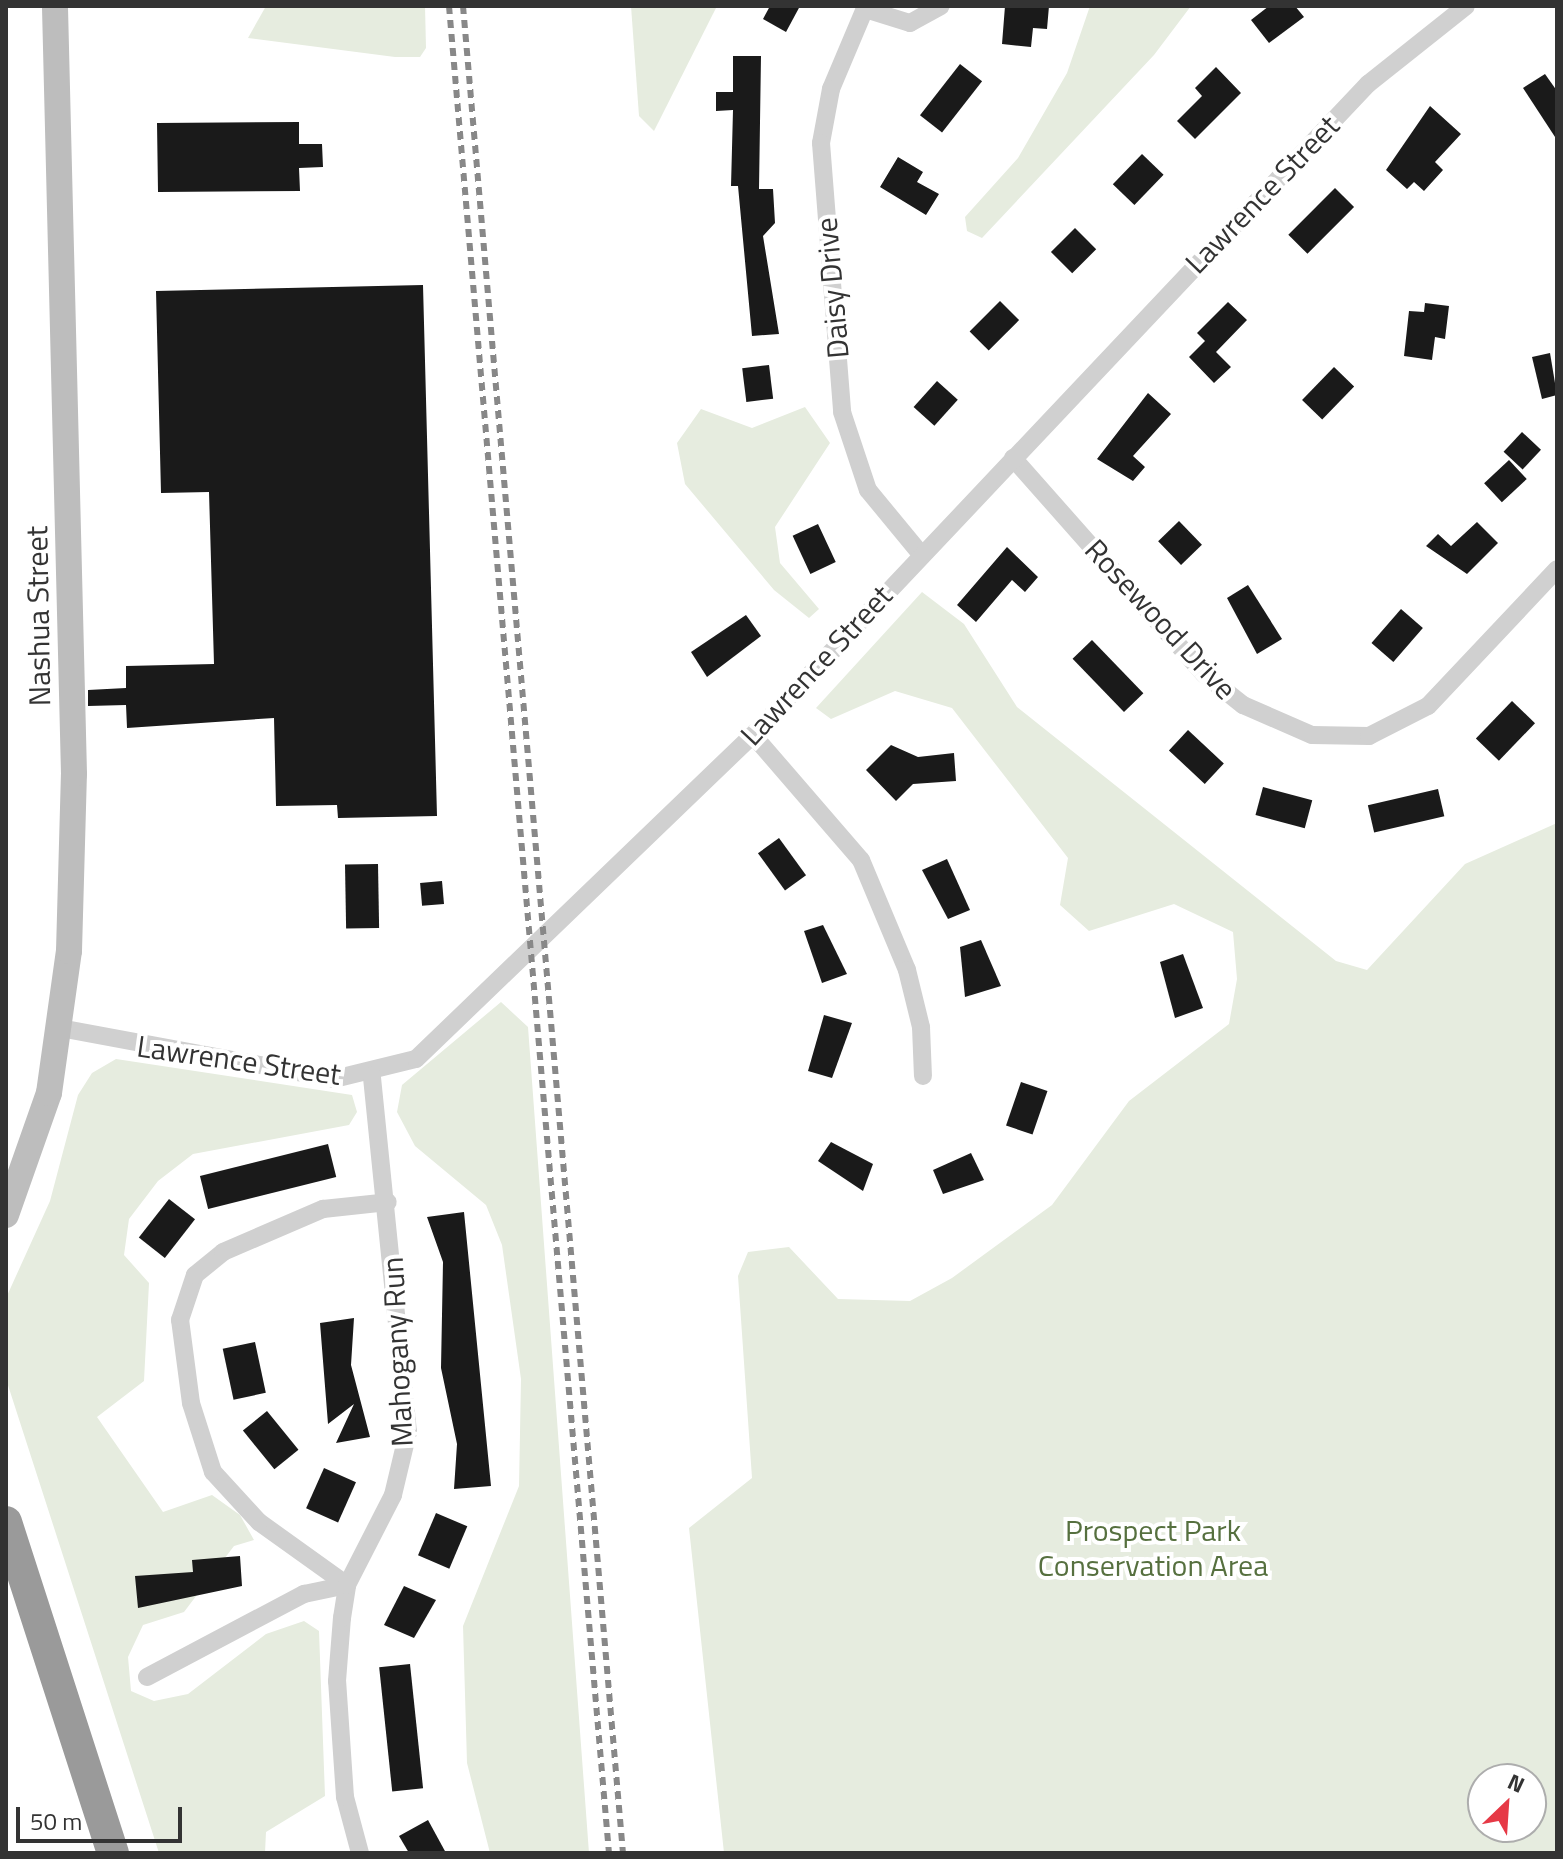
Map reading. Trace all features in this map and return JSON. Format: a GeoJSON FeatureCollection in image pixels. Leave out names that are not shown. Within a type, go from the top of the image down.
{"type":"FeatureCollection","features":[{"type":"Feature","properties":{"kind":"highway"},"geometry":{"type":"LineString","coordinates":[[6,1522],[113,1853]]}},
{"type":"Feature","properties":{"kind":"main road","name":"Nashua Street"},"geometry":{"type":"LineString","coordinates":[[6,1215],[49,1093],[60,1028],[74,774],[55,6]]}},
{"type":"Feature","properties":{"kind":"street","name":"Daisy Drive"},"geometry":{"type":"LineString","coordinates":[[920,553],[868,490],[842,412],[821,143],[831,89],[866,7],[910,23],[941,6]]}},
{"type":"Feature","properties":{"kind":"street","name":"Lawrence Street"},"geometry":{"type":"LineString","coordinates":[[60,1028],[306,1076],[372,1076],[437,1045],[753,735],[920,553],[1368,84],[1466,6]]}},
{"type":"Feature","properties":{"kind":"street","name":"Rosewood Drive"},"geometry":{"type":"LineString","coordinates":[[1013,458],[1204,674],[1243,705],[1312,735],[1369,736],[1428,706],[1557,569]]}},
{"type":"Feature","properties":{"kind":"street"},"geometry":{"type":"LineString","coordinates":[[753,735],[861,860],[907,970],[921,1027],[923,1076]]}},
{"type":"Feature","properties":{"kind":"street","name":"Mahogany Run"},"geometry":{"type":"LineString","coordinates":[[360,1853],[345,1797],[337,1681],[347,1585],[393,1495],[408,1432],[388,1202],[372,1076]]}},
{"type":"Feature","properties":{"kind":"street"},"geometry":{"type":"LineString","coordinates":[[347,1585],[259,1522],[213,1472],[191,1403],[180,1320],[195,1275],[223,1252],[323,1209],[388,1202]]}},
{"type":"Feature","properties":{"kind":"street"},"geometry":{"type":"LineString","coordinates":[[147,1677],[304,1594],[347,1585]]}},
{"type":"Feature","properties":{"kind":"green space"},"geometry":{"type":"Polygon","coordinates":[[[266,6],[425,6],[426,48],[420,57],[395,57],[248,38],[266,6]]]}},
{"type":"Feature","properties":{"kind":"green space"},"geometry":{"type":"Polygon","coordinates":[[[631,6],[717,6],[654,131],[639,116],[631,6]]]}},
{"type":"Feature","properties":{"kind":"green space"},"geometry":{"type":"Polygon","coordinates":[[[1090,6],[1191,6],[1154,55],[982,238],[967,231],[965,217],[1018,158],[1067,73],[1090,6]]]}},
{"type":"Feature","properties":{"kind":"green space"},"geometry":{"type":"Polygon","coordinates":[[[805,407],[830,443],[775,527],[780,563],[819,609],[809,618],[774,590],[685,484],[677,443],[701,409],[752,428],[805,407]]]}},
{"type":"Feature","properties":{"kind":"green space","name":"Prospect Park Conservation Area"},"geometry":{"type":"Polygon","coordinates":[[[922,592],[964,624],[1017,707],[1336,961],[1367,970],[1465,864],[1557,823],[1557,1853],[724,1853],[689,1528],[752,1478],[738,1276],[748,1252],[789,1247],[838,1299],[910,1301],[952,1278],[1052,1205],[1129,1101],[1229,1024],[1237,979],[1233,932],[1174,904],[1089,931],[1060,905],[1068,858],[952,708],[895,691],[831,719],[816,708],[922,592]]]}},
{"type":"Feature","properties":{"kind":"green space"},"geometry":{"type":"Polygon","coordinates":[[[501,1002],[528,1027],[589,1853],[490,1853],[467,1763],[463,1626],[519,1486],[521,1379],[502,1245],[486,1205],[415,1146],[397,1112],[402,1085],[501,1002]]]}},
{"type":"Feature","properties":{"kind":"green space"},"geometry":{"type":"Polygon","coordinates":[[[116,1059],[352,1095],[357,1112],[349,1125],[193,1154],[158,1181],[129,1219],[124,1255],[149,1283],[144,1381],[97,1417],[163,1512],[212,1495],[240,1515],[254,1540],[234,1546],[184,1612],[143,1625],[128,1657],[131,1691],[154,1701],[188,1694],[266,1634],[304,1621],[319,1631],[325,1796],[266,1832],[265,1853],[159,1853],[6,1379],[6,1298],[50,1201],[78,1095],[92,1073],[116,1059]]]}},
{"type":"Feature","properties":{"kind":"building"},"geometry":{"type":"Polygon","coordinates":[[[770,6],[800,6],[786,32],[763,19],[770,6]]]}},
{"type":"Feature","properties":{"kind":"building"},"geometry":{"type":"Polygon","coordinates":[[[1005,6],[1049,6],[1047,29],[1033,28],[1031,47],[1002,44],[1005,6]]]}},
{"type":"Feature","properties":{"kind":"building"},"geometry":{"type":"Polygon","coordinates":[[[1269,6],[1295,6],[1304,17],[1269,43],[1251,20],[1269,6]]]}},
{"type":"Feature","properties":{"kind":"building"},"geometry":{"type":"Polygon","coordinates":[[[733,56],[761,56],[759,189],[773,189],[775,223],[763,236],[779,334],[752,336],[738,186],[731,186],[733,110],[716,111],[716,92],[733,92],[733,56]]]}},
{"type":"Feature","properties":{"kind":"building"},"geometry":{"type":"Polygon","coordinates":[[[960,64],[982,81],[942,132],[920,115],[960,64]]]}},
{"type":"Feature","properties":{"kind":"building"},"geometry":{"type":"Polygon","coordinates":[[[1216,67],[1241,93],[1195,139],[1177,121],[1202,96],[1195,88],[1216,67]]]}},
{"type":"Feature","properties":{"kind":"building"},"geometry":{"type":"Polygon","coordinates":[[[1545,74],[1557,91],[1557,140],[1523,88],[1545,74]]]}},
{"type":"Feature","properties":{"kind":"building"},"geometry":{"type":"Polygon","coordinates":[[[1430,106],[1461,134],[1435,162],[1443,170],[1424,191],[1414,182],[1407,189],[1386,170],[1430,106]]]}},
{"type":"Feature","properties":{"kind":"building"},"geometry":{"type":"Polygon","coordinates":[[[299,122],[299,144],[322,144],[323,167],[299,168],[300,191],[158,192],[157,123],[299,122]]]}},
{"type":"Feature","properties":{"kind":"building"},"geometry":{"type":"Polygon","coordinates":[[[1142,154],[1164,175],[1134,205],[1113,184],[1142,154]]]}},
{"type":"Feature","properties":{"kind":"building"},"geometry":{"type":"Polygon","coordinates":[[[898,157],[923,172],[917,182],[939,194],[926,215],[880,187],[898,157]]]}},
{"type":"Feature","properties":{"kind":"building"},"geometry":{"type":"Polygon","coordinates":[[[1335,188],[1354,207],[1307,254],[1288,235],[1335,188]]]}},
{"type":"Feature","properties":{"kind":"building"},"geometry":{"type":"Polygon","coordinates":[[[1075,228],[1096,249],[1072,273],[1051,252],[1075,228]]]}},
{"type":"Feature","properties":{"kind":"building"},"geometry":{"type":"Polygon","coordinates":[[[423,285],[437,816],[338,818],[337,805],[276,806],[274,718],[127,728],[126,705],[88,706],[88,690],[126,688],[126,666],[214,664],[209,492],[161,493],[156,291],[423,285]]]}},
{"type":"Feature","properties":{"kind":"building"},"geometry":{"type":"Polygon","coordinates":[[[1000,301],[1019,320],[989,350],[970,331],[1000,301]]]}},
{"type":"Feature","properties":{"kind":"building"},"geometry":{"type":"Polygon","coordinates":[[[1228,302],[1247,320],[1216,352],[1231,367],[1214,383],[1189,357],[1205,341],[1197,333],[1228,302]]]}},
{"type":"Feature","properties":{"kind":"building"},"geometry":{"type":"Polygon","coordinates":[[[1425,303],[1449,306],[1445,339],[1435,337],[1432,360],[1404,356],[1409,311],[1424,312],[1425,303]]]}},
{"type":"Feature","properties":{"kind":"building"},"geometry":{"type":"Polygon","coordinates":[[[1550,353],[1557,395],[1542,399],[1532,357],[1550,353]]]}},
{"type":"Feature","properties":{"kind":"building"},"geometry":{"type":"Polygon","coordinates":[[[769,365],[773,399],[746,402],[742,368],[769,365]]]}},
{"type":"Feature","properties":{"kind":"building"},"geometry":{"type":"Polygon","coordinates":[[[1334,367],[1354,386],[1322,420],[1302,400],[1334,367]]]}},
{"type":"Feature","properties":{"kind":"building"},"geometry":{"type":"Polygon","coordinates":[[[937,381],[958,400],[934,426],[914,407],[937,381]]]}},
{"type":"Feature","properties":{"kind":"building"},"geometry":{"type":"Polygon","coordinates":[[[1148,393],[1171,414],[1133,456],[1145,467],[1133,481],[1097,459],[1148,393]]]}},
{"type":"Feature","properties":{"kind":"building"},"geometry":{"type":"Polygon","coordinates":[[[1522,432],[1541,450],[1523,469],[1504,452],[1522,432]]]}},
{"type":"Feature","properties":{"kind":"building"},"geometry":{"type":"Polygon","coordinates":[[[1509,460],[1527,479],[1502,502],[1484,483],[1509,460]]]}},
{"type":"Feature","properties":{"kind":"building"},"geometry":{"type":"Polygon","coordinates":[[[1179,521],[1202,545],[1181,565],[1158,541],[1179,521]]]}},
{"type":"Feature","properties":{"kind":"building"},"geometry":{"type":"Polygon","coordinates":[[[1477,522],[1498,543],[1467,574],[1426,546],[1438,534],[1451,546],[1477,522]]]}},
{"type":"Feature","properties":{"kind":"building"},"geometry":{"type":"Polygon","coordinates":[[[818,524],[836,562],[810,574],[793,536],[818,524]]]}},
{"type":"Feature","properties":{"kind":"building"},"geometry":{"type":"Polygon","coordinates":[[[1007,547],[1038,577],[1025,592],[1012,580],[976,622],[957,605],[1007,547]]]}},
{"type":"Feature","properties":{"kind":"building"},"geometry":{"type":"Polygon","coordinates":[[[1248,585],[1282,639],[1257,654],[1227,598],[1248,585]]]}},
{"type":"Feature","properties":{"kind":"building"},"geometry":{"type":"Polygon","coordinates":[[[1401,609],[1423,628],[1393,662],[1371,643],[1401,609]]]}},
{"type":"Feature","properties":{"kind":"building"},"geometry":{"type":"Polygon","coordinates":[[[746,615],[761,636],[707,677],[691,652],[746,615]]]}},
{"type":"Feature","properties":{"kind":"building"},"geometry":{"type":"Polygon","coordinates":[[[1092,640],[1143,693],[1124,712],[1073,659],[1092,640]]]}},
{"type":"Feature","properties":{"kind":"building"},"geometry":{"type":"Polygon","coordinates":[[[1512,701],[1535,723],[1499,761],[1476,738],[1512,701]]]}},
{"type":"Feature","properties":{"kind":"building"},"geometry":{"type":"Polygon","coordinates":[[[1188,730],[1224,763],[1205,784],[1169,750],[1188,730]]]}},
{"type":"Feature","properties":{"kind":"building"},"geometry":{"type":"Polygon","coordinates":[[[891,745],[918,757],[954,753],[956,781],[913,784],[896,801],[866,770],[891,745]]]}},
{"type":"Feature","properties":{"kind":"building"},"geometry":{"type":"Polygon","coordinates":[[[1263,787],[1312,800],[1305,828],[1255,815],[1263,787]]]}},
{"type":"Feature","properties":{"kind":"building"},"geometry":{"type":"Polygon","coordinates":[[[1438,789],[1444,816],[1374,832],[1368,805],[1438,789]]]}},
{"type":"Feature","properties":{"kind":"building"},"geometry":{"type":"Polygon","coordinates":[[[779,838],[806,875],[785,890],[758,853],[779,838]]]}},
{"type":"Feature","properties":{"kind":"building"},"geometry":{"type":"Polygon","coordinates":[[[947,859],[970,910],[948,919],[922,870],[947,859]]]}},
{"type":"Feature","properties":{"kind":"building"},"geometry":{"type":"Polygon","coordinates":[[[378,864],[379,928],[346,929],[345,865],[378,864]]]}},
{"type":"Feature","properties":{"kind":"building"},"geometry":{"type":"Polygon","coordinates":[[[442,881],[444,904],[422,906],[420,883],[442,881]]]}},
{"type":"Feature","properties":{"kind":"building"},"geometry":{"type":"Polygon","coordinates":[[[823,925],[847,974],[822,983],[804,931],[823,925]]]}},
{"type":"Feature","properties":{"kind":"building"},"geometry":{"type":"Polygon","coordinates":[[[981,940],[1001,986],[965,997],[960,947],[981,940]]]}},
{"type":"Feature","properties":{"kind":"building"},"geometry":{"type":"Polygon","coordinates":[[[1183,954],[1203,1008],[1175,1018],[1160,962],[1183,954]]]}},
{"type":"Feature","properties":{"kind":"building"},"geometry":{"type":"Polygon","coordinates":[[[824,1015],[852,1023],[832,1078],[808,1071],[824,1015]]]}},
{"type":"Feature","properties":{"kind":"building"},"geometry":{"type":"Polygon","coordinates":[[[1021,1082],[1047,1091],[1032,1135],[1006,1125],[1021,1082]]]}},
{"type":"Feature","properties":{"kind":"building"},"geometry":{"type":"Polygon","coordinates":[[[831,1142],[873,1164],[863,1191],[818,1161],[831,1142]]]}},
{"type":"Feature","properties":{"kind":"building"},"geometry":{"type":"Polygon","coordinates":[[[328,1144],[336,1177],[208,1209],[200,1176],[328,1144]]]}},
{"type":"Feature","properties":{"kind":"building"},"geometry":{"type":"Polygon","coordinates":[[[971,1153],[984,1180],[943,1194],[933,1170],[971,1153]]]}},
{"type":"Feature","properties":{"kind":"building"},"geometry":{"type":"Polygon","coordinates":[[[169,1199],[195,1219],[165,1258],[139,1238],[169,1199]]]}},
{"type":"Feature","properties":{"kind":"building"},"geometry":{"type":"Polygon","coordinates":[[[464,1212],[491,1486],[454,1489],[457,1444],[441,1368],[443,1262],[427,1217],[464,1212]]]}},
{"type":"Feature","properties":{"kind":"building"},"geometry":{"type":"Polygon","coordinates":[[[354,1318],[351,1365],[370,1437],[336,1443],[354,1404],[328,1424],[320,1323],[354,1318]]]}},
{"type":"Feature","properties":{"kind":"building"},"geometry":{"type":"Polygon","coordinates":[[[255,1342],[266,1393],[234,1400],[223,1349],[255,1342]]]}},
{"type":"Feature","properties":{"kind":"building"},"geometry":{"type":"Polygon","coordinates":[[[267,1411],[298,1450],[274,1469],[243,1431],[267,1411]]]}},
{"type":"Feature","properties":{"kind":"building"},"geometry":{"type":"Polygon","coordinates":[[[324,1468],[356,1482],[338,1522],[306,1508],[324,1468]]]}},
{"type":"Feature","properties":{"kind":"building"},"geometry":{"type":"Polygon","coordinates":[[[436,1513],[467,1526],[449,1569],[418,1555],[436,1513]]]}},
{"type":"Feature","properties":{"kind":"building"},"geometry":{"type":"Polygon","coordinates":[[[240,1556],[242,1586],[138,1608],[135,1576],[193,1572],[192,1560],[240,1556]]]}},
{"type":"Feature","properties":{"kind":"building"},"geometry":{"type":"Polygon","coordinates":[[[404,1586],[436,1600],[414,1638],[384,1625],[404,1586]]]}},
{"type":"Feature","properties":{"kind":"building"},"geometry":{"type":"Polygon","coordinates":[[[410,1664],[423,1788],[392,1792],[379,1667],[410,1664]]]}},
{"type":"Feature","properties":{"kind":"building"},"geometry":{"type":"Polygon","coordinates":[[[428,1820],[446,1853],[409,1853],[399,1836],[428,1820]]]}},
{"type":"Feature","properties":{"kind":"railway"},"geometry":{"type":"LineString","coordinates":[[449,6],[609,1853]]}},
{"type":"Feature","properties":{"kind":"railway"},"geometry":{"type":"LineString","coordinates":[[463,6],[623,1853]]}}]}
